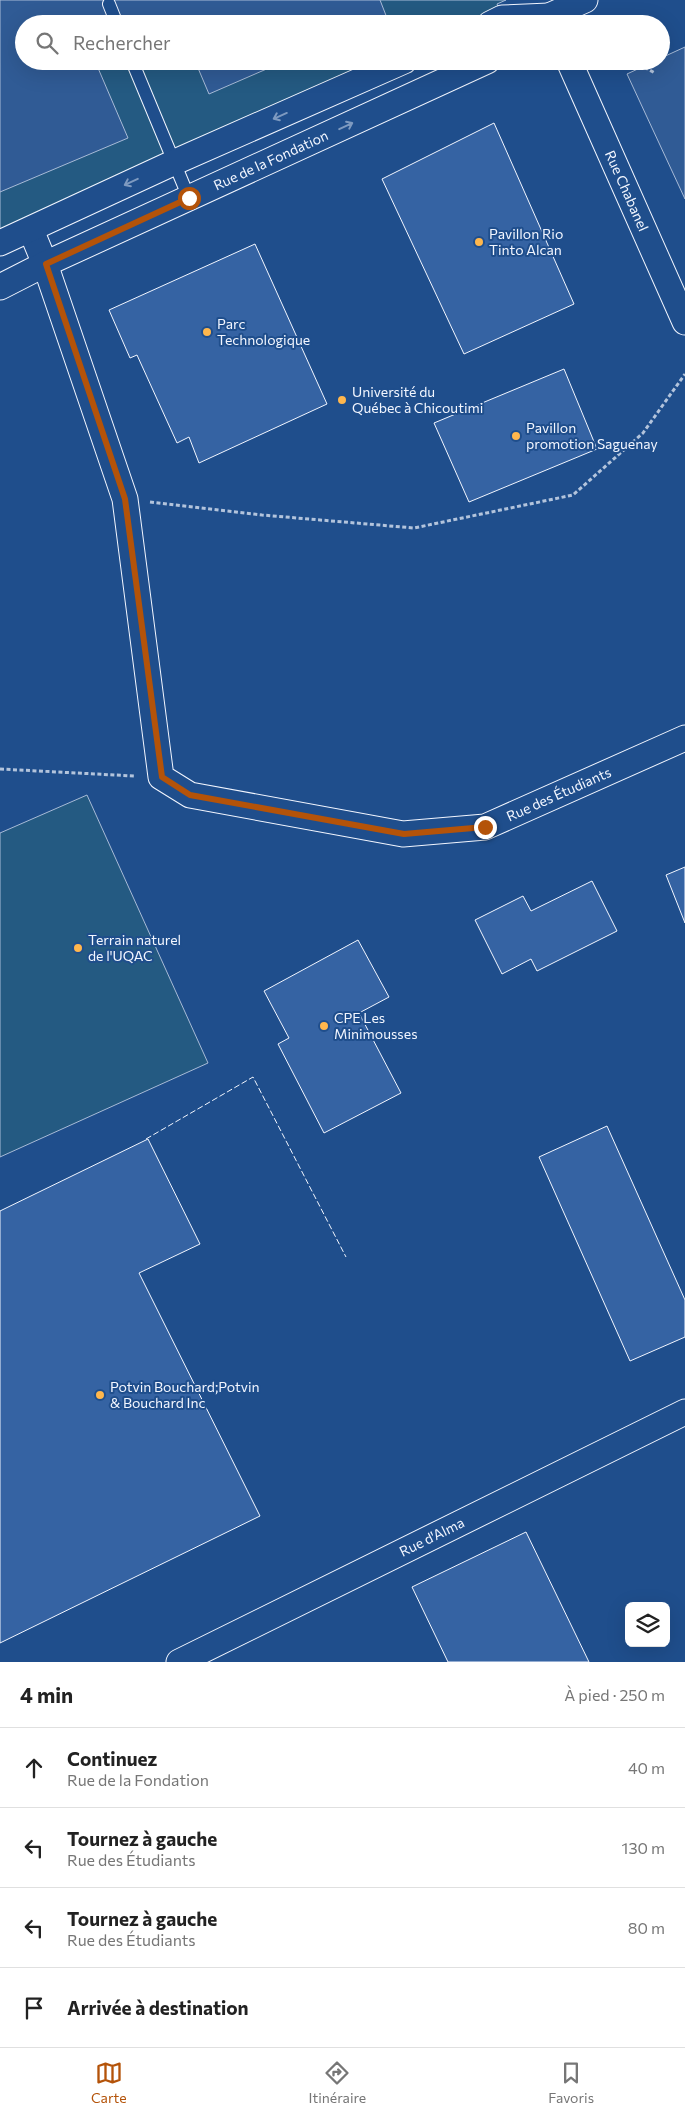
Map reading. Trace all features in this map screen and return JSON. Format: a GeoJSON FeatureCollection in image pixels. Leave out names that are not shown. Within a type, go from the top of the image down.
{"type":"FeatureCollection","features":[{"type":"Feature","properties":{"kind":"street"},"geometry":{"type":"LineString","coordinates":[[557,15],[585,0]]}},
{"type":"Feature","properties":{"kind":"street"},"geometry":{"type":"LineString","coordinates":[[0,243],[175,162],[384,70]]}},
{"type":"Feature","properties":{"kind":"street","name":"Rue de la Fondation"},"geometry":{"type":"LineString","coordinates":[[0,287],[467,70]]}},
{"type":"Feature","properties":{"kind":"street","name":"Rue Chabanel"},"geometry":{"type":"LineString","coordinates":[[573,70],[685,322]]}},
{"type":"Feature","properties":{"kind":"street"},"geometry":{"type":"LineString","coordinates":[[31,230],[46,264],[125,499],[162,777]]}},
{"type":"Feature","properties":{"kind":"street","name":"Rue des Étudiants"},"geometry":{"type":"LineString","coordinates":[[162,777],[190,795],[404,834],[485,827],[685,738]]}},
{"type":"Feature","properties":{"kind":"street","name":"Rue d'Alma"},"geometry":{"type":"LineString","coordinates":[[180,1662],[685,1412]]}},
{"type":"Feature","properties":{"kind":"lane"},"geometry":{"type":"LineString","coordinates":[[108,4],[113,15]]}},
{"type":"Feature","properties":{"kind":"lane"},"geometry":{"type":"LineString","coordinates":[[136,70],[189,198]]}},
{"type":"Feature","properties":{"kind":"path"},"geometry":{"type":"LineString","coordinates":[[650,70],[655,73]]}},
{"type":"Feature","properties":{"kind":"path"},"geometry":{"type":"LineString","coordinates":[[125,499],[262,515],[414,528],[574,494],[643,433],[685,374]]}},
{"type":"Feature","properties":{"kind":"path"},"geometry":{"type":"LineString","coordinates":[[0,769],[162,777]]}},
{"type":"Feature","properties":{"kind":"shaded area"},"geometry":{"type":"Polygon","coordinates":[[[0,0],[506,0],[497,4],[501,15],[15,15],[15,70],[387,70],[0,243],[0,0]]]}},
{"type":"Feature","properties":{"kind":"shaded area"},"geometry":{"type":"Polygon","coordinates":[[[0,0],[380,0],[386,15],[15,15],[15,70],[99,70],[128,138],[0,192],[0,0]]]}},
{"type":"Feature","properties":{"kind":"shaded area"},"geometry":{"type":"Polygon","coordinates":[[[685,47],[685,199],[627,74],[636,70],[670,70],[670,54],[685,47]]]}},
{"type":"Feature","properties":{"kind":"shaded area"},"geometry":{"type":"Polygon","coordinates":[[[199,70],[264,70],[209,94],[199,70]]]}},
{"type":"Feature","properties":{"kind":"shaded area","name":"Terrain naturel de l'UQAC"},"geometry":{"type":"Polygon","coordinates":[[[87,795],[208,1063],[0,1157],[0,833],[87,795]]]}},
{"type":"Feature","properties":{"kind":"building","name":"Pavillon Rio Tinto Alcan"},"geometry":{"type":"Polygon","coordinates":[[[494,123],[574,304],[464,354],[382,179],[494,123]]]}},
{"type":"Feature","properties":{"kind":"building","name":"Parc Technologique"},"geometry":{"type":"Polygon","coordinates":[[[255,244],[327,404],[199,463],[189,437],[177,443],[137,355],[130,358],[109,310],[255,244]]]}},
{"type":"Feature","properties":{"kind":"building","name":"Pavillon promotion Saguenay"},"geometry":{"type":"Polygon","coordinates":[[[564,369],[597,449],[469,502],[434,423],[564,369]]]}},
{"type":"Feature","properties":{"kind":"building"},"geometry":{"type":"Polygon","coordinates":[[[685,867],[685,923],[666,875],[685,867]]]}},
{"type":"Feature","properties":{"kind":"building"},"geometry":{"type":"Polygon","coordinates":[[[592,881],[617,931],[537,971],[531,959],[502,974],[475,920],[523,896],[531,911],[592,881]]]}},
{"type":"Feature","properties":{"kind":"building","name":"CPE Les Minimousses"},"geometry":{"type":"Polygon","coordinates":[[[358,940],[389,997],[359,1013],[401,1093],[324,1133],[278,1044],[289,1038],[264,991],[358,940]]]}},
{"type":"Feature","properties":{"kind":"building"},"geometry":{"type":"Polygon","coordinates":[[[607,1126],[685,1300],[685,1337],[630,1361],[539,1157],[607,1126]]]}},
{"type":"Feature","properties":{"kind":"building","name":"Potvin Bouchard;Potvin & Bouchard Inc"},"geometry":{"type":"Polygon","coordinates":[[[148,1139],[200,1244],[139,1273],[260,1516],[0,1643],[0,1211],[148,1139]]]}},
{"type":"Feature","properties":{"kind":"building"},"geometry":{"type":"Polygon","coordinates":[[[526,1532],[589,1662],[448,1662],[412,1587],[526,1532]]]}},
{"type":"Feature","properties":{"kind":"fence"},"geometry":{"type":"LineString","coordinates":[[146,1139],[253,1077],[346,1257]]}},
{"type":"Feature","properties":{"kind":"place","name":"Pavillon Rio Tinto Alcan"},"geometry":{"type":"Point","coordinates":[479,242]}},
{"type":"Feature","properties":{"kind":"place","name":"Parc Technologique"},"geometry":{"type":"Point","coordinates":[207,332]}},
{"type":"Feature","properties":{"kind":"place","name":"Université du Québec à Chicoutimi"},"geometry":{"type":"Point","coordinates":[342,400]}},
{"type":"Feature","properties":{"kind":"place","name":"Pavillon promotion Saguenay"},"geometry":{"type":"Point","coordinates":[516,436]}},
{"type":"Feature","properties":{"kind":"place","name":"Terrain naturel de l'UQAC"},"geometry":{"type":"Point","coordinates":[78,948]}},
{"type":"Feature","properties":{"kind":"place","name":"CPE Les Minimousses"},"geometry":{"type":"Point","coordinates":[324,1026]}},
{"type":"Feature","properties":{"kind":"place","name":"Potvin Bouchard;Potvin & Bouchard Inc"},"geometry":{"type":"Point","coordinates":[100,1395]}},
{"type":"Feature","properties":{"kind":"route"},"geometry":{"type":"LineString","coordinates":[[189,198],[46,264],[125,499],[162,777],[190,795],[404,834],[485,827]]}}]}
